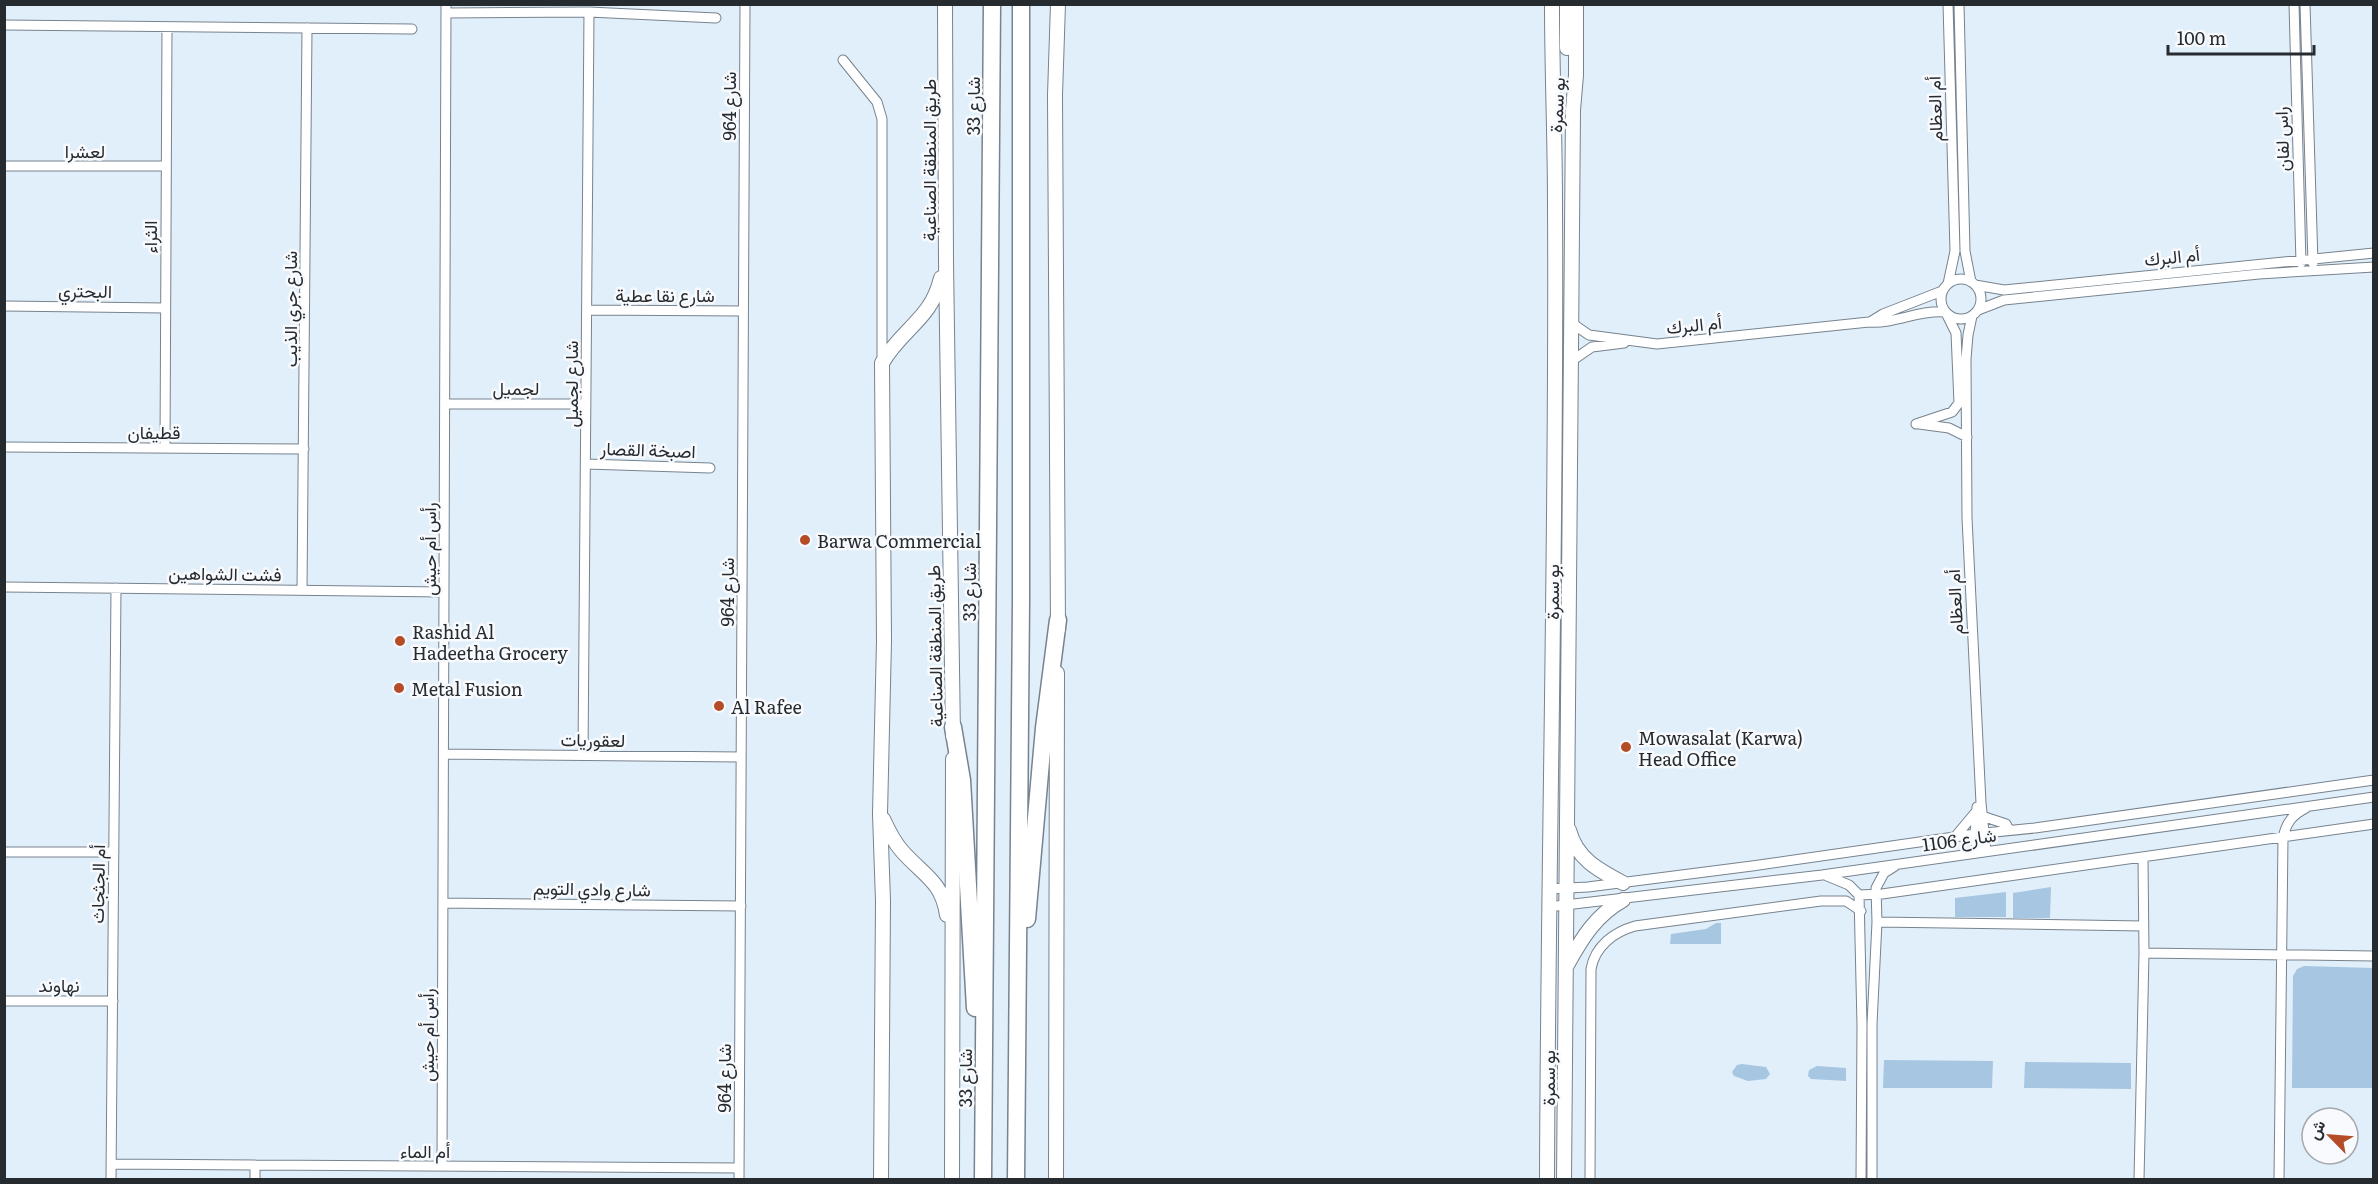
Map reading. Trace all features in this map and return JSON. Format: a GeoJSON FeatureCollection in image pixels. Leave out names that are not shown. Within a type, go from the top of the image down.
{"type":"FeatureCollection","features":[{"type":"Feature","properties":{"kind":"highway","name":"شارع 33"},"geometry":{"type":"LineString","coordinates":[[983,1179],[992,4]]}},
{"type":"Feature","properties":{"kind":"highway"},"geometry":{"type":"LineString","coordinates":[[1016,1179],[1021,614],[1021,4]]}},
{"type":"Feature","properties":{"kind":"highway"},"geometry":{"type":"LineString","coordinates":[[1018,994],[1030,894],[1044,728],[1058,620]]}},
{"type":"Feature","properties":{"kind":"highway"},"geometry":{"type":"LineString","coordinates":[[953,727],[962,780],[971,916],[973,994],[984,1050]]}},
{"type":"Feature","properties":{"kind":"street","name":"شارع 964"},"geometry":{"type":"LineString","coordinates":[[739,1179],[745,4]]}},
{"type":"Feature","properties":{"kind":"street","name":"طريق المنطقة الصناعية"},"geometry":{"type":"LineString","coordinates":[[945,4],[946,262],[953,727],[952,1179]]}},
{"type":"Feature","properties":{"kind":"street"},"geometry":{"type":"LineString","coordinates":[[1056,1179],[1058,620],[1055,94],[1058,4]]}},
{"type":"Feature","properties":{"kind":"street","name":"بو سمرة"},"geometry":{"type":"LineString","coordinates":[[1548,1179],[1548,889],[1552,750],[1555,204],[1552,4]]}},
{"type":"Feature","properties":{"kind":"street","name":"أم العظام"},"geometry":{"type":"LineString","coordinates":[[1945,288],[1955,251],[1948,4]]}},
{"type":"Feature","properties":{"kind":"street","name":"أم العظام"},"geometry":{"type":"LineString","coordinates":[[1959,4],[1965,251],[1973,283]]}},
{"type":"Feature","properties":{"kind":"street","name":"راس لفان"},"geometry":{"type":"LineString","coordinates":[[2294,4],[2300,272]]}},
{"type":"Feature","properties":{"kind":"street","name":"راس لفان"},"geometry":{"type":"LineString","coordinates":[[2305,4],[2312,271]]}},
{"type":"Feature","properties":{"kind":"street","name":"بو سمرة"},"geometry":{"type":"LineString","coordinates":[[1564,1179],[1570,319],[1573,110],[1576,75],[1574,6]]}},
{"type":"Feature","properties":{"kind":"street"},"geometry":{"type":"LineString","coordinates":[[446,8],[716,18]]}},
{"type":"Feature","properties":{"kind":"street","name":"رأس أم حيش"},"geometry":{"type":"LineString","coordinates":[[442,1166],[446,8]]}},
{"type":"Feature","properties":{"kind":"street","name":"شارع لجميل"},"geometry":{"type":"LineString","coordinates":[[583,755],[589,12]]}},
{"type":"Feature","properties":{"kind":"street"},"geometry":{"type":"LineString","coordinates":[[4,26],[412,29]]}},
{"type":"Feature","properties":{"kind":"street","name":"الثراء"},"geometry":{"type":"LineString","coordinates":[[165,448],[167,27]]}},
{"type":"Feature","properties":{"kind":"street","name":"شارع جري الذيب"},"geometry":{"type":"LineString","coordinates":[[302,590],[307,28]]}},
{"type":"Feature","properties":{"kind":"street"},"geometry":{"type":"LineString","coordinates":[[843,60],[877,102],[882,119],[884,641],[880,814],[883,901],[881,1179]]}},
{"type":"Feature","properties":{"kind":"street"},"geometry":{"type":"LineString","coordinates":[[1950,108],[1962,107]]}},
{"type":"Feature","properties":{"kind":"street","name":"لعشرا"},"geometry":{"type":"LineString","coordinates":[[4,166],[166,166]]}},
{"type":"Feature","properties":{"kind":"street","name":"أم البرك"},"geometry":{"type":"LineString","coordinates":[[1973,283],[2004,290],[2373,253]]}},
{"type":"Feature","properties":{"kind":"street"},"geometry":{"type":"LineString","coordinates":[[882,363],[893,345],[932,305],[946,262]]}},
{"type":"Feature","properties":{"kind":"street"},"geometry":{"type":"LineString","coordinates":[[2258,264],[2261,268],[2259,274]]}},
{"type":"Feature","properties":{"kind":"street","name":"أم البرك"},"geometry":{"type":"LineString","coordinates":[[1975,313],[2004,300],[2259,274],[2373,267]]}},
{"type":"Feature","properties":{"kind":"street"},"geometry":{"type":"LineString","coordinates":[[1946,313],[1957,319],[1975,313],[1981,301],[1980,292],[1973,283],[1959,279],[1945,288],[1941,304],[1956,333],[1959,403],[1952,412],[1916,424],[1949,429],[1967,437]]}},
{"type":"Feature","properties":{"kind":"street","name":"أم البرك"},"geometry":{"type":"LineString","coordinates":[[1869,322],[1945,288]]}},
{"type":"Feature","properties":{"kind":"street","name":"البحتري"},"geometry":{"type":"LineString","coordinates":[[4,306],[165,308]]}},
{"type":"Feature","properties":{"kind":"street","name":"شارع نقا عطية"},"geometry":{"type":"LineString","coordinates":[[587,310],[743,311]]}},
{"type":"Feature","properties":{"kind":"street","name":"أم البرك"},"geometry":{"type":"LineString","coordinates":[[1570,319],[1589,335],[1657,344],[1869,322],[1882,323],[1929,311],[1946,313]]}},
{"type":"Feature","properties":{"kind":"street","name":"أم العظام"},"geometry":{"type":"LineString","coordinates":[[1975,313],[1968,334],[1966,359],[1967,510],[1979,765],[1976,780],[1982,852]]}},
{"type":"Feature","properties":{"kind":"street","name":"أم البرك"},"geometry":{"type":"LineString","coordinates":[[1570,362],[1592,347],[1630,342]]}},
{"type":"Feature","properties":{"kind":"street","name":"لجميل"},"geometry":{"type":"LineString","coordinates":[[445,404],[586,404]]}},
{"type":"Feature","properties":{"kind":"street","name":"قطيفان"},"geometry":{"type":"LineString","coordinates":[[4,447],[304,449]]}},
{"type":"Feature","properties":{"kind":"street","name":"اصبخة القصار"},"geometry":{"type":"LineString","coordinates":[[586,464],[710,468]]}},
{"type":"Feature","properties":{"kind":"street","name":"فشت الشواهين"},"geometry":{"type":"LineString","coordinates":[[4,587],[444,592]]}},
{"type":"Feature","properties":{"kind":"street","name":"أم الجثجاث"},"geometry":{"type":"LineString","coordinates":[[111,1179],[116,588]]}},
{"type":"Feature","properties":{"kind":"street","name":"لعقوريات"},"geometry":{"type":"LineString","coordinates":[[444,754],[741,757]]}},
{"type":"Feature","properties":{"kind":"street","name":"شارع 1106"},"geometry":{"type":"LineString","coordinates":[[1548,889],[1623,883],[1867,851],[1980,833],[2373,780]]}},
{"type":"Feature","properties":{"kind":"street","name":"شارع 1106"},"geometry":{"type":"LineString","coordinates":[[1548,907],[1822,875],[2373,797]]}},
{"type":"Feature","properties":{"kind":"street"},"geometry":{"type":"LineString","coordinates":[[2279,1179],[2283,838],[2286,826],[2291,819],[2309,806]]}},
{"type":"Feature","properties":{"kind":"street"},"geometry":{"type":"LineString","coordinates":[[1955,837],[1979,813],[2006,824],[2008,830]]}},
{"type":"Feature","properties":{"kind":"street"},"geometry":{"type":"LineString","coordinates":[[880,814],[902,851],[938,885],[944,901],[954,957]]}},
{"type":"Feature","properties":{"kind":"street"},"geometry":{"type":"LineString","coordinates":[[1567,823],[1571,837],[1583,857],[1599,871],[1623,883]]}},
{"type":"Feature","properties":{"kind":"street"},"geometry":{"type":"LineString","coordinates":[[1859,895],[1876,895],[2373,824]]}},
{"type":"Feature","properties":{"kind":"street"},"geometry":{"type":"LineString","coordinates":[[4,852],[114,852]]}},
{"type":"Feature","properties":{"kind":"street"},"geometry":{"type":"LineString","coordinates":[[2139,1179],[2144,953],[2143,858]]}},
{"type":"Feature","properties":{"kind":"street"},"geometry":{"type":"LineString","coordinates":[[1872,1179],[1872,1024],[1877,922],[1876,888],[1881,878],[1896,864]]}},
{"type":"Feature","properties":{"kind":"street"},"geometry":{"type":"LineString","coordinates":[[1822,875],[1849,885],[1859,895],[1861,911],[1861,1179]]}},
{"type":"Feature","properties":{"kind":"street"},"geometry":{"type":"LineString","coordinates":[[1566,967],[1590,927],[1609,908],[1623,900]]}},
{"type":"Feature","properties":{"kind":"street"},"geometry":{"type":"LineString","coordinates":[[1590,1179],[1591,969],[1596,955],[1607,940],[1619,931],[1635,926],[1821,901],[1846,901],[1861,911]]}},
{"type":"Feature","properties":{"kind":"street","name":"شارع وادي التويم"},"geometry":{"type":"LineString","coordinates":[[443,903],[741,906]]}},
{"type":"Feature","properties":{"kind":"street"},"geometry":{"type":"LineString","coordinates":[[1877,922],[2143,926]]}},
{"type":"Feature","properties":{"kind":"street"},"geometry":{"type":"LineString","coordinates":[[2144,953],[2373,956]]}},
{"type":"Feature","properties":{"kind":"street","name":"نهاوند"},"geometry":{"type":"LineString","coordinates":[[4,1001],[112,1001]]}},
{"type":"Feature","properties":{"kind":"street","name":"أم الماء"},"geometry":{"type":"LineString","coordinates":[[111,1164],[739,1168]]}},
{"type":"Feature","properties":{"kind":"street"},"geometry":{"type":"LineString","coordinates":[[255,1165],[255,1179]]}},
{"type":"Feature","properties":{"kind":"shaded area"},"geometry":{"type":"Polygon","coordinates":[[[2051,887],[2050,918],[2013,918],[2013,893],[2051,887]]]}},
{"type":"Feature","properties":{"kind":"shaded area"},"geometry":{"type":"Polygon","coordinates":[[[2006,892],[2006,917],[1955,917],[1955,898],[2006,892]]]}},
{"type":"Feature","properties":{"kind":"shaded area"},"geometry":{"type":"Polygon","coordinates":[[[1716,923],[1721,923],[1721,944],[1670,944],[1671,934],[1706,929],[1716,923]]]}},
{"type":"Feature","properties":{"kind":"shaded area"},"geometry":{"type":"Polygon","coordinates":[[[2304,966],[2373,968],[2373,1088],[2292,1088],[2293,976],[2297,969],[2304,966]]]}},
{"type":"Feature","properties":{"kind":"shaded area"},"geometry":{"type":"Polygon","coordinates":[[[1884,1060],[1993,1061],[1992,1088],[1883,1088],[1884,1060]]]}},
{"type":"Feature","properties":{"kind":"shaded area"},"geometry":{"type":"Polygon","coordinates":[[[2025,1062],[2131,1063],[2131,1089],[2024,1088],[2025,1062]]]}},
{"type":"Feature","properties":{"kind":"shaded area"},"geometry":{"type":"Polygon","coordinates":[[[1737,1065],[1766,1067],[1770,1074],[1766,1079],[1748,1081],[1734,1076],[1732,1072],[1737,1065]]]}},
{"type":"Feature","properties":{"kind":"shaded area"},"geometry":{"type":"Polygon","coordinates":[[[1817,1066],[1846,1068],[1846,1081],[1811,1079],[1808,1076],[1809,1070],[1817,1066]]]}},
{"type":"Feature","properties":{"kind":"place","name":"Barwa Commercial"},"geometry":{"type":"Point","coordinates":[805,540]}},
{"type":"Feature","properties":{"kind":"place","name":"Rashid Al Hadeetha Grocery"},"geometry":{"type":"Point","coordinates":[400,641]}},
{"type":"Feature","properties":{"kind":"place","name":"Metal Fusion"},"geometry":{"type":"Point","coordinates":[399,688]}},
{"type":"Feature","properties":{"kind":"place","name":"Al Rafee"},"geometry":{"type":"Point","coordinates":[719,706]}},
{"type":"Feature","properties":{"kind":"place","name":"Mowasalat (Karwa) Head Office"},"geometry":{"type":"Point","coordinates":[1626,747]}}]}
